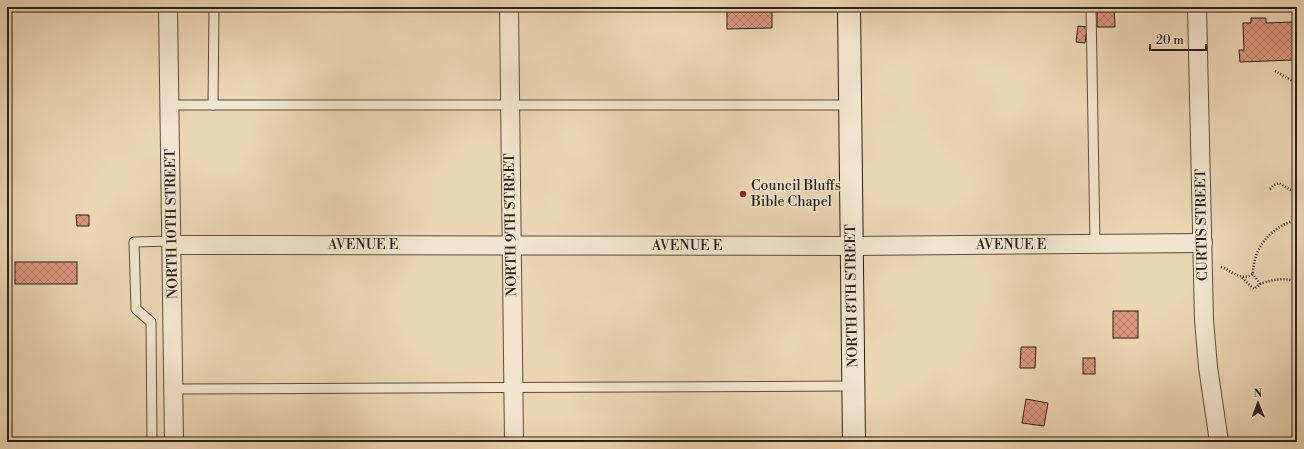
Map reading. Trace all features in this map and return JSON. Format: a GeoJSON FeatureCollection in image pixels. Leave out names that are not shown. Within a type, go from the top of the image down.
{"type":"FeatureCollection","features":[{"type":"Feature","properties":{"kind":"main road","name":"NORTH 8TH STREET"},"geometry":{"type":"LineString","coordinates":[[849,7],[854,442]]}},
{"type":"Feature","properties":{"kind":"street","name":"NORTH 10TH STREET"},"geometry":{"type":"LineString","coordinates":[[168,7],[174,442]]}},
{"type":"Feature","properties":{"kind":"street","name":"NORTH 9TH STREET"},"geometry":{"type":"LineString","coordinates":[[509,7],[514,442]]}},
{"type":"Feature","properties":{"kind":"street","name":"CURTIS STREET"},"geometry":{"type":"LineString","coordinates":[[1197,7],[1204,320],[1208,367],[1219,442]]}},
{"type":"Feature","properties":{"kind":"street","name":"AVENUE E"},"geometry":{"type":"LineString","coordinates":[[172,243],[852,246],[1095,244],[1203,251]]}},
{"type":"Feature","properties":{"kind":"lane"},"geometry":{"type":"LineString","coordinates":[[212,105],[214,7]]}},
{"type":"Feature","properties":{"kind":"lane"},"geometry":{"type":"LineString","coordinates":[[1092,7],[1095,244]]}},
{"type":"Feature","properties":{"kind":"lane"},"geometry":{"type":"LineString","coordinates":[[170,105],[850,105]]}},
{"type":"Feature","properties":{"kind":"lane"},"geometry":{"type":"LineString","coordinates":[[152,442],[151,322],[136,309],[134,242],[172,243]]}},
{"type":"Feature","properties":{"kind":"lane"},"geometry":{"type":"LineString","coordinates":[[174,389],[854,386]]}},
{"type":"Feature","properties":{"kind":"path"},"geometry":{"type":"LineString","coordinates":[[1275,71],[1291,80],[1297,81]]}},
{"type":"Feature","properties":{"kind":"path"},"geometry":{"type":"LineString","coordinates":[[1270,189],[1279,183],[1297,193]]}},
{"type":"Feature","properties":{"kind":"path"},"geometry":{"type":"LineString","coordinates":[[1260,284],[1253,274],[1253,264],[1261,245],[1274,230],[1297,220]]}},
{"type":"Feature","properties":{"kind":"path"},"geometry":{"type":"LineString","coordinates":[[1203,251],[1228,270],[1242,278],[1254,289],[1260,284],[1274,280],[1290,280],[1297,283]]}},
{"type":"Feature","properties":{"kind":"path"},"geometry":{"type":"LineString","coordinates":[[1242,278],[1249,277],[1253,274]]}},
{"type":"Feature","properties":{"kind":"building"},"geometry":{"type":"Polygon","coordinates":[[[727,7],[772,7],[772,28],[727,29],[727,7]]]}},
{"type":"Feature","properties":{"kind":"building"},"geometry":{"type":"Polygon","coordinates":[[[1114,8],[1115,27],[1097,27],[1097,9],[1114,8]]]}},
{"type":"Feature","properties":{"kind":"building"},"geometry":{"type":"Polygon","coordinates":[[[1251,18],[1266,18],[1266,23],[1293,22],[1293,60],[1240,62],[1239,50],[1244,50],[1243,23],[1251,23],[1251,18]]]}},
{"type":"Feature","properties":{"kind":"building"},"geometry":{"type":"Polygon","coordinates":[[[1078,26],[1087,27],[1085,43],[1076,42],[1078,26]]]}},
{"type":"Feature","properties":{"kind":"building"},"geometry":{"type":"Polygon","coordinates":[[[76,215],[89,215],[89,226],[77,226],[76,215]]]}},
{"type":"Feature","properties":{"kind":"building"},"geometry":{"type":"Polygon","coordinates":[[[15,262],[77,262],[77,284],[15,284],[15,262]]]}},
{"type":"Feature","properties":{"kind":"building"},"geometry":{"type":"Polygon","coordinates":[[[1113,311],[1138,311],[1138,338],[1113,338],[1113,311]]]}},
{"type":"Feature","properties":{"kind":"building"},"geometry":{"type":"Polygon","coordinates":[[[1021,347],[1036,347],[1035,368],[1020,368],[1021,347]]]}},
{"type":"Feature","properties":{"kind":"building"},"geometry":{"type":"Polygon","coordinates":[[[1083,358],[1095,358],[1095,374],[1083,374],[1083,358]]]}},
{"type":"Feature","properties":{"kind":"building"},"geometry":{"type":"Polygon","coordinates":[[[1026,399],[1048,403],[1044,426],[1022,423],[1026,399]]]}},
{"type":"Feature","properties":{"kind":"place","name":"Council Bluffs Bible Chapel"},"geometry":{"type":"Point","coordinates":[743,194]}}]}
